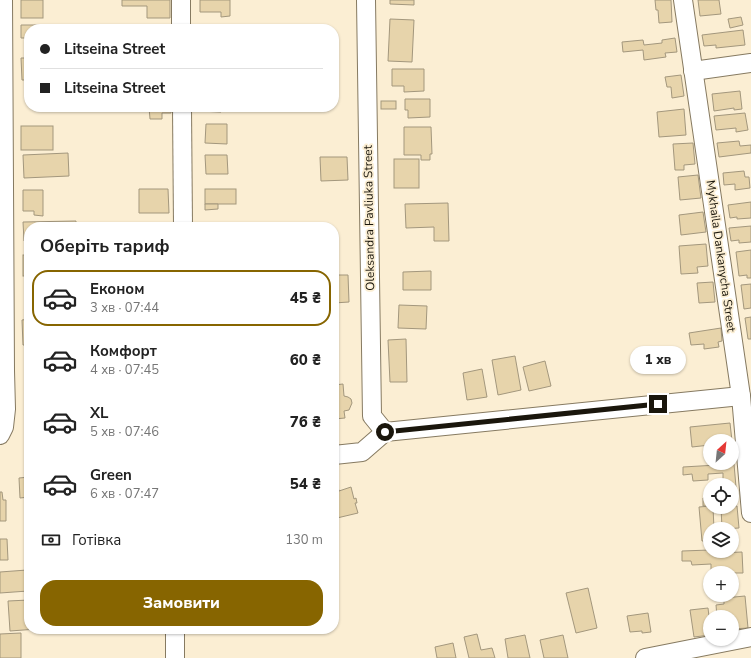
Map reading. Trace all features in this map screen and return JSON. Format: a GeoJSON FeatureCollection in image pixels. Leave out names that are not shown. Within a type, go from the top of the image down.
{"type":"FeatureCollection","features":[{"type":"Feature","properties":{"kind":"street"},"geometry":{"type":"LineString","coordinates":[[0,436],[4,428],[6,409],[3,0]]}},
{"type":"Feature","properties":{"kind":"street"},"geometry":{"type":"LineString","coordinates":[[181,0],[181,24]]}},
{"type":"Feature","properties":{"kind":"street","name":"Oleksandra Pavliuka Street"},"geometry":{"type":"LineString","coordinates":[[366,0],[372,416],[385,432]]}},
{"type":"Feature","properties":{"kind":"street","name":"Mykhaila Dankanycha Street"},"geometry":{"type":"LineString","coordinates":[[683,0],[741,396],[751,513]]}},
{"type":"Feature","properties":{"kind":"street"},"geometry":{"type":"LineString","coordinates":[[693,70],[751,63]]}},
{"type":"Feature","properties":{"kind":"street"},"geometry":{"type":"LineString","coordinates":[[182,112],[183,222]]}},
{"type":"Feature","properties":{"kind":"street"},"geometry":{"type":"LineString","coordinates":[[339,454],[362,452],[385,432],[741,396]]}},
{"type":"Feature","properties":{"kind":"street"},"geometry":{"type":"LineString","coordinates":[[175,634],[175,658]]}},
{"type":"Feature","properties":{"kind":"street"},"geometry":{"type":"LineString","coordinates":[[645,658],[751,637]]}},
{"type":"Feature","properties":{"kind":"building"},"geometry":{"type":"Polygon","coordinates":[[[21,0],[43,0],[43,18],[21,18],[21,0]]]}},
{"type":"Feature","properties":{"kind":"building"},"geometry":{"type":"Polygon","coordinates":[[[122,0],[170,0],[170,18],[147,18],[147,6],[122,6],[122,0]]]}},
{"type":"Feature","properties":{"kind":"building"},"geometry":{"type":"Polygon","coordinates":[[[200,0],[230,0],[230,16],[221,17],[221,12],[200,12],[200,0]]]}},
{"type":"Feature","properties":{"kind":"building"},"geometry":{"type":"Polygon","coordinates":[[[390,0],[414,0],[414,5],[390,4],[390,0]]]}},
{"type":"Feature","properties":{"kind":"building"},"geometry":{"type":"Polygon","coordinates":[[[655,0],[671,0],[672,22],[659,23],[658,10],[656,10],[655,0]]]}},
{"type":"Feature","properties":{"kind":"building"},"geometry":{"type":"Polygon","coordinates":[[[698,0],[719,0],[721,14],[700,16],[698,0]]]}},
{"type":"Feature","properties":{"kind":"building"},"geometry":{"type":"Polygon","coordinates":[[[741,17],[743,25],[730,28],[728,19],[741,17]]]}},
{"type":"Feature","properties":{"kind":"building"},"geometry":{"type":"Polygon","coordinates":[[[390,19],[414,20],[412,62],[388,61],[390,19]]]}},
{"type":"Feature","properties":{"kind":"building"},"geometry":{"type":"Polygon","coordinates":[[[21,25],[24,25],[24,38],[21,38],[21,25]]]}},
{"type":"Feature","properties":{"kind":"building"},"geometry":{"type":"Polygon","coordinates":[[[743,30],[745,45],[716,48],[716,45],[704,46],[702,35],[743,30]]]}},
{"type":"Feature","properties":{"kind":"building"},"geometry":{"type":"Polygon","coordinates":[[[675,38],[677,52],[665,53],[666,57],[644,60],[643,50],[623,52],[622,42],[643,40],[644,45],[662,43],[662,40],[675,38]]]}},
{"type":"Feature","properties":{"kind":"building"},"geometry":{"type":"Polygon","coordinates":[[[21,58],[24,58],[24,80],[22,80],[21,58]]]}},
{"type":"Feature","properties":{"kind":"building"},"geometry":{"type":"Polygon","coordinates":[[[392,69],[424,69],[424,91],[404,92],[404,86],[392,86],[392,69]]]}},
{"type":"Feature","properties":{"kind":"building"},"geometry":{"type":"Polygon","coordinates":[[[681,75],[684,96],[672,98],[671,87],[667,87],[665,77],[681,75]]]}},
{"type":"Feature","properties":{"kind":"building"},"geometry":{"type":"Polygon","coordinates":[[[740,91],[742,109],[734,110],[734,108],[714,111],[712,94],[740,91]]]}},
{"type":"Feature","properties":{"kind":"building"},"geometry":{"type":"Polygon","coordinates":[[[405,99],[430,99],[430,117],[408,118],[408,110],[405,110],[405,99]]]}},
{"type":"Feature","properties":{"kind":"building"},"geometry":{"type":"Polygon","coordinates":[[[381,101],[396,101],[396,109],[381,109],[381,101]]]}},
{"type":"Feature","properties":{"kind":"building"},"geometry":{"type":"Polygon","coordinates":[[[684,109],[686,135],[659,137],[657,112],[684,109]]]}},
{"type":"Feature","properties":{"kind":"building"},"geometry":{"type":"Polygon","coordinates":[[[149,112],[171,112],[162,113],[162,119],[150,119],[149,112]]]}},
{"type":"Feature","properties":{"kind":"building"},"geometry":{"type":"Polygon","coordinates":[[[745,113],[748,130],[736,132],[736,128],[716,130],[714,116],[745,113]]]}},
{"type":"Feature","properties":{"kind":"building"},"geometry":{"type":"Polygon","coordinates":[[[206,124],[227,124],[227,144],[205,143],[206,124]]]}},
{"type":"Feature","properties":{"kind":"building"},"geometry":{"type":"Polygon","coordinates":[[[21,126],[53,126],[53,150],[21,150],[21,126]]]}},
{"type":"Feature","properties":{"kind":"building"},"geometry":{"type":"Polygon","coordinates":[[[404,127],[431,127],[432,154],[430,154],[430,160],[421,160],[421,155],[404,155],[404,127]]]}},
{"type":"Feature","properties":{"kind":"building"},"geometry":{"type":"Polygon","coordinates":[[[739,141],[740,146],[751,145],[751,153],[719,157],[717,143],[739,141]]]}},
{"type":"Feature","properties":{"kind":"building"},"geometry":{"type":"Polygon","coordinates":[[[693,143],[695,164],[684,165],[684,170],[675,170],[673,144],[693,143]]]}},
{"type":"Feature","properties":{"kind":"building"},"geometry":{"type":"Polygon","coordinates":[[[68,153],[69,176],[24,178],[23,155],[68,153]]]}},
{"type":"Feature","properties":{"kind":"building"},"geometry":{"type":"Polygon","coordinates":[[[205,155],[227,155],[228,174],[206,174],[205,155]]]}},
{"type":"Feature","properties":{"kind":"building"},"geometry":{"type":"Polygon","coordinates":[[[320,157],[347,157],[348,180],[321,181],[320,157]]]}},
{"type":"Feature","properties":{"kind":"building"},"geometry":{"type":"Polygon","coordinates":[[[394,159],[419,159],[419,188],[394,188],[394,159]]]}},
{"type":"Feature","properties":{"kind":"building"},"geometry":{"type":"Polygon","coordinates":[[[744,171],[745,177],[749,177],[750,188],[735,190],[735,184],[724,185],[723,173],[744,171]]]}},
{"type":"Feature","properties":{"kind":"building"},"geometry":{"type":"Polygon","coordinates":[[[698,175],[701,198],[680,200],[678,177],[698,175]]]}},
{"type":"Feature","properties":{"kind":"building"},"geometry":{"type":"Polygon","coordinates":[[[139,189],[168,189],[169,213],[139,213],[139,189]]]}},
{"type":"Feature","properties":{"kind":"building"},"geometry":{"type":"Polygon","coordinates":[[[205,189],[236,189],[236,204],[205,204],[205,189]]]}},
{"type":"Feature","properties":{"kind":"building"},"geometry":{"type":"Polygon","coordinates":[[[23,190],[43,190],[43,216],[34,215],[34,211],[23,211],[23,190]]]}},
{"type":"Feature","properties":{"kind":"building"},"geometry":{"type":"Polygon","coordinates":[[[751,202],[751,218],[730,218],[728,205],[751,202]]]}},
{"type":"Feature","properties":{"kind":"building"},"geometry":{"type":"Polygon","coordinates":[[[448,203],[449,241],[434,241],[434,227],[406,228],[405,204],[448,203]]]}},
{"type":"Feature","properties":{"kind":"building"},"geometry":{"type":"Polygon","coordinates":[[[205,204],[218,204],[218,209],[205,210],[205,204]]]}},
{"type":"Feature","properties":{"kind":"building"},"geometry":{"type":"Polygon","coordinates":[[[703,212],[706,232],[681,235],[679,215],[703,212]]]}},
{"type":"Feature","properties":{"kind":"building"},"geometry":{"type":"Polygon","coordinates":[[[76,221],[24,222],[24,241],[23,222],[76,221]]]}},
{"type":"Feature","properties":{"kind":"building"},"geometry":{"type":"Polygon","coordinates":[[[751,226],[751,242],[739,243],[739,240],[731,241],[729,228],[751,226]]]}},
{"type":"Feature","properties":{"kind":"building"},"geometry":{"type":"Polygon","coordinates":[[[706,244],[708,266],[697,267],[698,273],[681,274],[679,246],[706,244]]]}},
{"type":"Feature","properties":{"kind":"building"},"geometry":{"type":"Polygon","coordinates":[[[751,250],[751,278],[747,278],[747,275],[739,276],[736,252],[751,250]]]}},
{"type":"Feature","properties":{"kind":"building"},"geometry":{"type":"Polygon","coordinates":[[[23,255],[24,255],[24,276],[23,255]]]}},
{"type":"Feature","properties":{"kind":"building"},"geometry":{"type":"Polygon","coordinates":[[[431,271],[431,290],[403,290],[403,272],[431,271]]]}},
{"type":"Feature","properties":{"kind":"building"},"geometry":{"type":"Polygon","coordinates":[[[339,275],[348,275],[349,302],[339,303],[339,275]]]}},
{"type":"Feature","properties":{"kind":"building"},"geometry":{"type":"Polygon","coordinates":[[[713,282],[715,302],[699,303],[697,283],[713,282]]]}},
{"type":"Feature","properties":{"kind":"building"},"geometry":{"type":"Polygon","coordinates":[[[751,284],[751,308],[744,309],[741,285],[751,284]]]}},
{"type":"Feature","properties":{"kind":"building"},"geometry":{"type":"Polygon","coordinates":[[[399,305],[427,306],[426,329],[398,328],[399,305]]]}},
{"type":"Feature","properties":{"kind":"building"},"geometry":{"type":"Polygon","coordinates":[[[751,317],[751,339],[748,339],[745,318],[751,317]]]}},
{"type":"Feature","properties":{"kind":"building"},"geometry":{"type":"Polygon","coordinates":[[[22,320],[24,320],[24,345],[23,345],[22,320]]]}},
{"type":"Feature","properties":{"kind":"building"},"geometry":{"type":"Polygon","coordinates":[[[721,328],[722,341],[718,342],[719,347],[704,349],[704,344],[691,345],[689,333],[721,328]]]}},
{"type":"Feature","properties":{"kind":"building"},"geometry":{"type":"Polygon","coordinates":[[[406,339],[407,382],[390,382],[388,340],[406,339]]]}},
{"type":"Feature","properties":{"kind":"building"},"geometry":{"type":"Polygon","coordinates":[[[515,356],[521,390],[498,395],[492,360],[515,356]]]}},
{"type":"Feature","properties":{"kind":"building"},"geometry":{"type":"Polygon","coordinates":[[[545,361],[551,386],[529,391],[523,367],[545,361]]]}},
{"type":"Feature","properties":{"kind":"building"},"geometry":{"type":"Polygon","coordinates":[[[482,369],[487,397],[467,400],[463,373],[482,369]]]}},
{"type":"Feature","properties":{"kind":"building"},"geometry":{"type":"Polygon","coordinates":[[[339,384],[343,384],[344,396],[351,399],[352,403],[349,410],[344,411],[345,418],[339,419],[339,384]]]}},
{"type":"Feature","properties":{"kind":"building"},"geometry":{"type":"Polygon","coordinates":[[[730,423],[731,434],[703,434],[703,446],[692,447],[690,427],[730,423]]]}},
{"type":"Feature","properties":{"kind":"building"},"geometry":{"type":"Polygon","coordinates":[[[703,466],[703,470],[735,470],[735,478],[723,478],[723,473],[708,474],[708,478],[703,478],[703,480],[693,481],[692,474],[683,475],[683,467],[703,466]]]}},
{"type":"Feature","properties":{"kind":"building"},"geometry":{"type":"Polygon","coordinates":[[[19,478],[24,478],[24,498],[20,498],[19,478]]]}},
{"type":"Feature","properties":{"kind":"building"},"geometry":{"type":"Polygon","coordinates":[[[351,487],[354,499],[356,498],[357,503],[355,503],[358,513],[339,518],[339,491],[351,487]]]}},
{"type":"Feature","properties":{"kind":"building"},"geometry":{"type":"Polygon","coordinates":[[[0,492],[2,492],[3,500],[6,500],[6,521],[0,521],[0,492]]]}},
{"type":"Feature","properties":{"kind":"building"},"geometry":{"type":"Polygon","coordinates":[[[699,507],[703,507],[703,514],[713,514],[714,522],[703,522],[703,541],[702,541],[699,507]]]}},
{"type":"Feature","properties":{"kind":"building"},"geometry":{"type":"Polygon","coordinates":[[[721,514],[738,514],[738,522],[722,522],[721,514]]]}},
{"type":"Feature","properties":{"kind":"building"},"geometry":{"type":"Polygon","coordinates":[[[0,539],[7,539],[8,560],[0,560],[0,539]]]}},
{"type":"Feature","properties":{"kind":"building"},"geometry":{"type":"Polygon","coordinates":[[[703,550],[703,558],[739,558],[739,552],[742,552],[743,573],[739,573],[739,566],[711,566],[711,564],[692,565],[691,561],[682,561],[682,551],[703,550]]]}},
{"type":"Feature","properties":{"kind":"building"},"geometry":{"type":"Polygon","coordinates":[[[24,570],[24,591],[0,593],[0,572],[24,570]]]}},
{"type":"Feature","properties":{"kind":"building"},"geometry":{"type":"Polygon","coordinates":[[[588,588],[597,628],[576,633],[566,593],[588,588]]]}},
{"type":"Feature","properties":{"kind":"building"},"geometry":{"type":"Polygon","coordinates":[[[745,596],[748,628],[739,629],[739,610],[716,610],[716,605],[724,604],[724,602],[739,602],[739,597],[745,596]]]}},
{"type":"Feature","properties":{"kind":"building"},"geometry":{"type":"Polygon","coordinates":[[[24,600],[24,630],[10,631],[8,601],[24,600]]]}},
{"type":"Feature","properties":{"kind":"building"},"geometry":{"type":"Polygon","coordinates":[[[708,608],[708,610],[703,610],[703,636],[694,637],[690,610],[708,608]]]}},
{"type":"Feature","properties":{"kind":"building"},"geometry":{"type":"Polygon","coordinates":[[[648,613],[651,632],[630,632],[627,616],[648,613]]]}},
{"type":"Feature","properties":{"kind":"building"},"geometry":{"type":"Polygon","coordinates":[[[21,633],[21,658],[0,658],[0,634],[21,633]]]}},
{"type":"Feature","properties":{"kind":"building"},"geometry":{"type":"Polygon","coordinates":[[[477,634],[481,650],[492,648],[495,658],[469,658],[464,637],[477,634]]]}},
{"type":"Feature","properties":{"kind":"building"},"geometry":{"type":"Polygon","coordinates":[[[525,635],[530,658],[508,658],[505,639],[525,635]]]}},
{"type":"Feature","properties":{"kind":"building"},"geometry":{"type":"Polygon","coordinates":[[[563,635],[568,658],[544,658],[540,640],[563,635]]]}},
{"type":"Feature","properties":{"kind":"building"},"geometry":{"type":"Polygon","coordinates":[[[453,643],[456,658],[437,658],[435,647],[453,643]]]}},
{"type":"Feature","properties":{"kind":"route"},"geometry":{"type":"LineString","coordinates":[[385,432],[658,404]]}}]}
